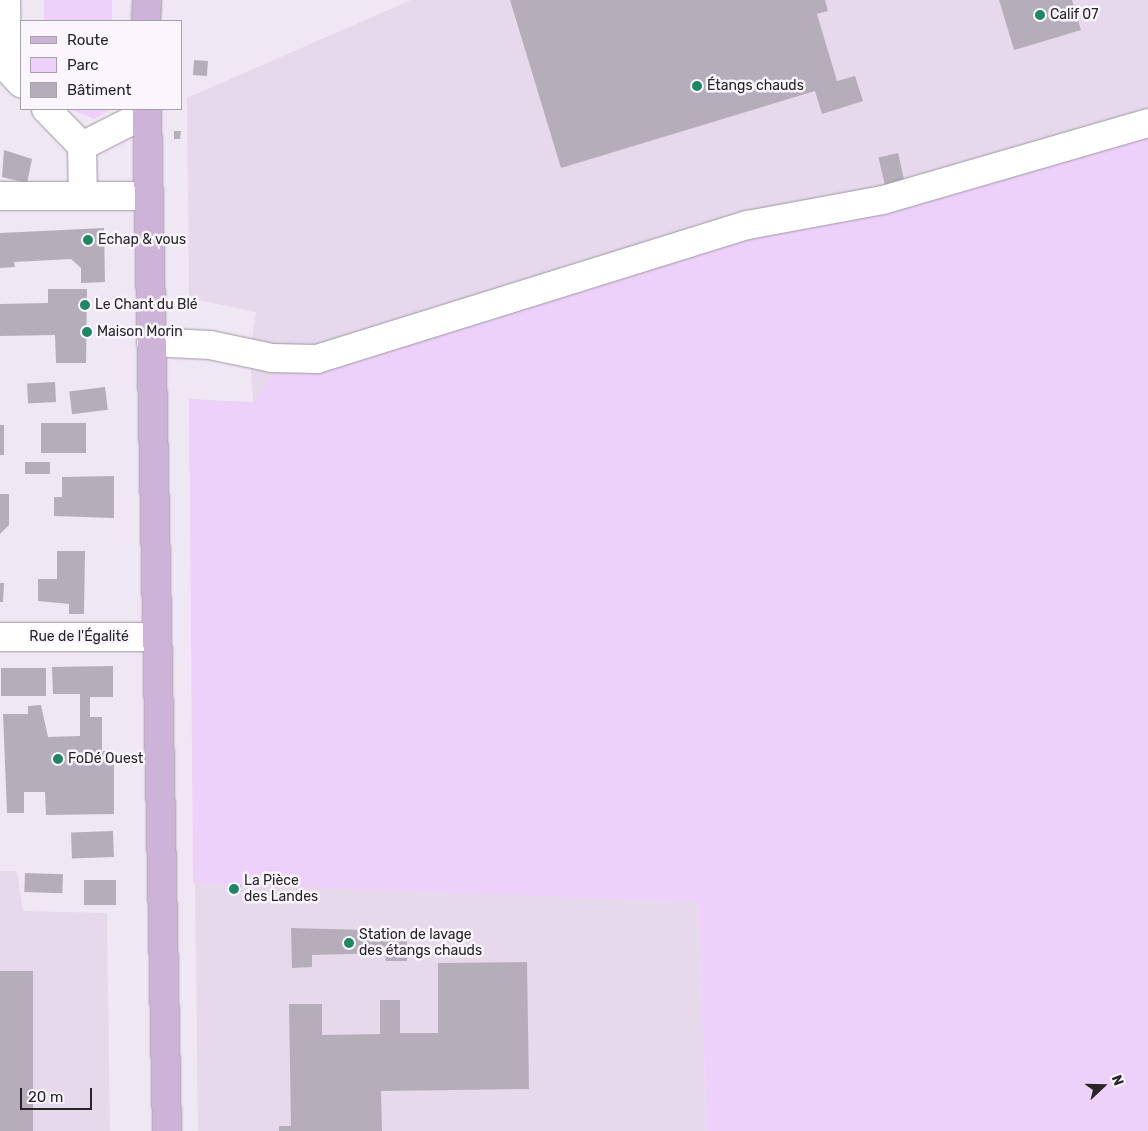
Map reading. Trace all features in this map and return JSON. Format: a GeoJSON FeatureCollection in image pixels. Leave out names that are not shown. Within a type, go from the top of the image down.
{"type":"FeatureCollection","features":[{"type":"Feature","properties":{"kind":"main road"},"geometry":{"type":"LineString","coordinates":[[146,20],[147,0]]}},
{"type":"Feature","properties":{"kind":"main road"},"geometry":{"type":"LineString","coordinates":[[147,111],[167,1131]]}},
{"type":"Feature","properties":{"kind":"street"},"geometry":{"type":"LineString","coordinates":[[6,0],[7,68],[20,82]]}},
{"type":"Feature","properties":{"kind":"street"},"geometry":{"type":"LineString","coordinates":[[47,110],[82,146],[82,196]]}},
{"type":"Feature","properties":{"kind":"street"},"geometry":{"type":"LineString","coordinates":[[82,146],[147,111]]}},
{"type":"Feature","properties":{"kind":"street"},"geometry":{"type":"LineString","coordinates":[[151,342],[210,345],[264,357],[317,360],[748,225],[883,200],[1148,123]]}},
{"type":"Feature","properties":{"kind":"street"},"geometry":{"type":"LineString","coordinates":[[0,196],[148,196]]}},
{"type":"Feature","properties":{"kind":"street","name":"Rue de l'Égalité"},"geometry":{"type":"LineString","coordinates":[[0,637],[157,637]]}},
{"type":"Feature","properties":{"kind":"shaded area"},"geometry":{"type":"Polygon","coordinates":[[[411,0],[1148,0],[1148,888],[698,902],[707,1131],[198,1131],[189,399],[253,402],[250,355],[256,312],[189,298],[187,98],[411,0]]]}},
{"type":"Feature","properties":{"kind":"shaded area"},"geometry":{"type":"Polygon","coordinates":[[[0,871],[17,871],[23,911],[107,913],[110,1131],[0,1131],[0,871]]]}},
{"type":"Feature","properties":{"kind":"green space"},"geometry":{"type":"Polygon","coordinates":[[[44,0],[112,0],[112,20],[44,20],[44,0]]]}},
{"type":"Feature","properties":{"kind":"green space"},"geometry":{"type":"Polygon","coordinates":[[[72,110],[110,110],[94,119],[72,110]]]}},
{"type":"Feature","properties":{"kind":"green space"},"geometry":{"type":"Polygon","coordinates":[[[1148,123],[1148,1131],[707,1131],[698,902],[193,883],[189,399],[253,403],[274,374],[367,340],[1148,123]]]}},
{"type":"Feature","properties":{"kind":"building","name":"Étangs chauds"},"geometry":{"type":"Polygon","coordinates":[[[510,0],[825,0],[828,11],[817,14],[837,81],[855,76],[863,101],[822,114],[815,91],[561,168],[510,0]]]}},
{"type":"Feature","properties":{"kind":"building","name":"Calif 07"},"geometry":{"type":"Polygon","coordinates":[[[999,0],[1072,0],[1081,30],[1014,50],[999,0]]]}},
{"type":"Feature","properties":{"kind":"building"},"geometry":{"type":"Polygon","coordinates":[[[194,60],[208,61],[207,76],[193,75],[194,60]]]}},
{"type":"Feature","properties":{"kind":"building"},"geometry":{"type":"Polygon","coordinates":[[[174,131],[181,131],[180,139],[174,139],[174,131]]]}},
{"type":"Feature","properties":{"kind":"building"},"geometry":{"type":"Polygon","coordinates":[[[4,150],[32,159],[27,183],[2,177],[4,150]]]}},
{"type":"Feature","properties":{"kind":"building"},"geometry":{"type":"Polygon","coordinates":[[[898,153],[904,180],[885,185],[879,157],[898,153]]]}},
{"type":"Feature","properties":{"kind":"building"},"geometry":{"type":"Polygon","coordinates":[[[104,228],[105,282],[81,283],[81,268],[71,259],[14,262],[15,267],[0,268],[0,233],[104,228]]]}},
{"type":"Feature","properties":{"kind":"building"},"geometry":{"type":"Polygon","coordinates":[[[48,289],[87,289],[86,363],[56,363],[55,335],[0,336],[0,304],[48,303],[48,289]]]}},
{"type":"Feature","properties":{"kind":"building"},"geometry":{"type":"Polygon","coordinates":[[[55,382],[56,402],[28,403],[27,383],[55,382]]]}},
{"type":"Feature","properties":{"kind":"building"},"geometry":{"type":"Polygon","coordinates":[[[105,387],[108,410],[72,414],[69,391],[105,387]]]}},
{"type":"Feature","properties":{"kind":"building"},"geometry":{"type":"Polygon","coordinates":[[[41,423],[86,423],[86,453],[41,453],[41,423]]]}},
{"type":"Feature","properties":{"kind":"building"},"geometry":{"type":"Polygon","coordinates":[[[0,425],[4,425],[4,455],[0,455],[0,425]]]}},
{"type":"Feature","properties":{"kind":"building"},"geometry":{"type":"Polygon","coordinates":[[[25,462],[50,462],[50,474],[25,474],[25,462]]]}},
{"type":"Feature","properties":{"kind":"building"},"geometry":{"type":"Polygon","coordinates":[[[114,476],[114,518],[54,516],[54,497],[62,497],[62,477],[114,476]]]}},
{"type":"Feature","properties":{"kind":"building"},"geometry":{"type":"Polygon","coordinates":[[[0,494],[9,494],[9,525],[0,534],[0,494]]]}},
{"type":"Feature","properties":{"kind":"building"},"geometry":{"type":"Polygon","coordinates":[[[57,551],[85,551],[84,614],[69,614],[69,604],[38,601],[38,579],[57,579],[57,551]]]}},
{"type":"Feature","properties":{"kind":"building"},"geometry":{"type":"Polygon","coordinates":[[[0,583],[4,583],[3,602],[0,602],[0,583]]]}},
{"type":"Feature","properties":{"kind":"building","name":"FoDé Ouest"},"geometry":{"type":"Polygon","coordinates":[[[113,666],[113,697],[90,697],[90,717],[102,717],[102,751],[114,751],[114,814],[46,815],[45,792],[24,792],[24,813],[7,813],[3,714],[28,714],[28,706],[41,705],[48,737],[80,736],[80,694],[53,694],[52,667],[113,666]]]}},
{"type":"Feature","properties":{"kind":"building"},"geometry":{"type":"Polygon","coordinates":[[[1,668],[46,668],[46,696],[1,696],[1,668]]]}},
{"type":"Feature","properties":{"kind":"building"},"geometry":{"type":"Polygon","coordinates":[[[113,831],[114,857],[72,858],[71,832],[113,831]]]}},
{"type":"Feature","properties":{"kind":"building"},"geometry":{"type":"Polygon","coordinates":[[[25,873],[63,874],[62,893],[24,892],[25,873]]]}},
{"type":"Feature","properties":{"kind":"building"},"geometry":{"type":"Polygon","coordinates":[[[84,880],[116,880],[116,905],[84,905],[84,880]]]}},
{"type":"Feature","properties":{"kind":"building","name":"La Pièce des Landes"},"geometry":{"type":"Polygon","coordinates":[[[228,885],[241,885],[241,892],[228,892],[228,885]]]}},
{"type":"Feature","properties":{"kind":"building","name":"Station de lavage des étangs chauds"},"geometry":{"type":"Polygon","coordinates":[[[291,928],[407,931],[407,961],[386,961],[385,953],[312,955],[312,967],[292,968],[291,928]]]}},
{"type":"Feature","properties":{"kind":"building"},"geometry":{"type":"Polygon","coordinates":[[[527,962],[529,1089],[381,1091],[382,1131],[279,1131],[279,1126],[291,1126],[289,1004],[322,1004],[322,1035],[380,1034],[380,1000],[400,1000],[400,1033],[438,1033],[438,963],[527,962]]]}},
{"type":"Feature","properties":{"kind":"building"},"geometry":{"type":"Polygon","coordinates":[[[0,971],[33,971],[33,1131],[0,1131],[0,971]]]}},
{"type":"Feature","properties":{"kind":"place","name":"Calif 07"},"geometry":{"type":"Point","coordinates":[1040,15]}},
{"type":"Feature","properties":{"kind":"place","name":"Étangs chauds"},"geometry":{"type":"Point","coordinates":[697,86]}},
{"type":"Feature","properties":{"kind":"place","name":"Echap & vous"},"geometry":{"type":"Point","coordinates":[88,240]}},
{"type":"Feature","properties":{"kind":"place","name":"Le Chant du Blé"},"geometry":{"type":"Point","coordinates":[85,305]}},
{"type":"Feature","properties":{"kind":"place","name":"Maison Morin"},"geometry":{"type":"Point","coordinates":[87,332]}},
{"type":"Feature","properties":{"kind":"place","name":"FoDé Ouest"},"geometry":{"type":"Point","coordinates":[58,759]}},
{"type":"Feature","properties":{"kind":"place","name":"La Pièce des Landes"},"geometry":{"type":"Point","coordinates":[234,889]}},
{"type":"Feature","properties":{"kind":"place","name":"Station de lavage des étangs chauds"},"geometry":{"type":"Point","coordinates":[349,943]}}]}
